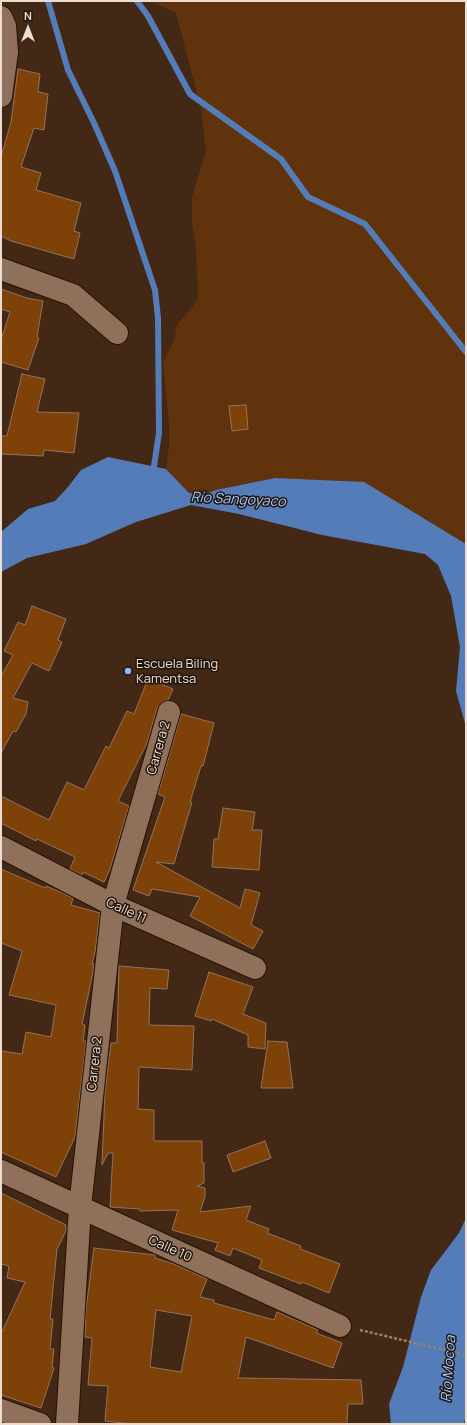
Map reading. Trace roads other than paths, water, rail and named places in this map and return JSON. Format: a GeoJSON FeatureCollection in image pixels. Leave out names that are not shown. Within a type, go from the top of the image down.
{"type":"FeatureCollection","features":[{"type":"Feature","properties":{"kind":"street"},"geometry":{"type":"LineString","coordinates":[[1,17],[5,26],[7,52],[1,96]]}},
{"type":"Feature","properties":{"kind":"street"},"geometry":{"type":"LineString","coordinates":[[1,269],[73,295],[117,333]]}},
{"type":"Feature","properties":{"kind":"street","name":"Carrera 2"},"geometry":{"type":"LineString","coordinates":[[67,1424],[80,1207],[113,906],[169,712]]}},
{"type":"Feature","properties":{"kind":"street","name":"Calle 11"},"geometry":{"type":"LineString","coordinates":[[1,847],[113,906],[255,968]]}},
{"type":"Feature","properties":{"kind":"street","name":"Calle 10"},"geometry":{"type":"LineString","coordinates":[[1,1171],[340,1326]]}},
{"type":"Feature","properties":{"kind":"street"},"geometry":{"type":"LineString","coordinates":[[1,1410],[40,1424]]}},
{"type":"Feature","properties":{"kind":"water","name":"Río Sangoyaco"},"geometry":{"type":"Polygon","coordinates":[[[108,457],[166,469],[189,493],[206,494],[216,490],[275,478],[364,482],[466,544],[466,727],[456,691],[460,647],[451,596],[438,565],[425,554],[322,535],[239,514],[191,505],[136,522],[86,544],[27,558],[1,572],[1,532],[28,509],[55,501],[81,470],[108,457]]]}},
{"type":"Feature","properties":{"kind":"water","name":"Río Mocoa"},"geometry":{"type":"Polygon","coordinates":[[[466,1218],[466,1413],[464,1424],[391,1424],[389,1404],[403,1367],[421,1297],[431,1270],[459,1233],[466,1218]]]}},
{"type":"Feature","properties":{"kind":"waterway"},"geometry":{"type":"LineString","coordinates":[[48,1],[68,70],[94,123],[115,171],[155,290],[158,318],[159,433],[153,473]]}},
{"type":"Feature","properties":{"kind":"waterway"},"geometry":{"type":"LineString","coordinates":[[137,1],[148,16],[190,94],[281,159],[308,197],[365,224],[466,352]]}},
{"type":"Feature","properties":{"kind":"place","name":"Escuela Biling Kamentsa"},"geometry":{"type":"Point","coordinates":[128,671]}}]}
